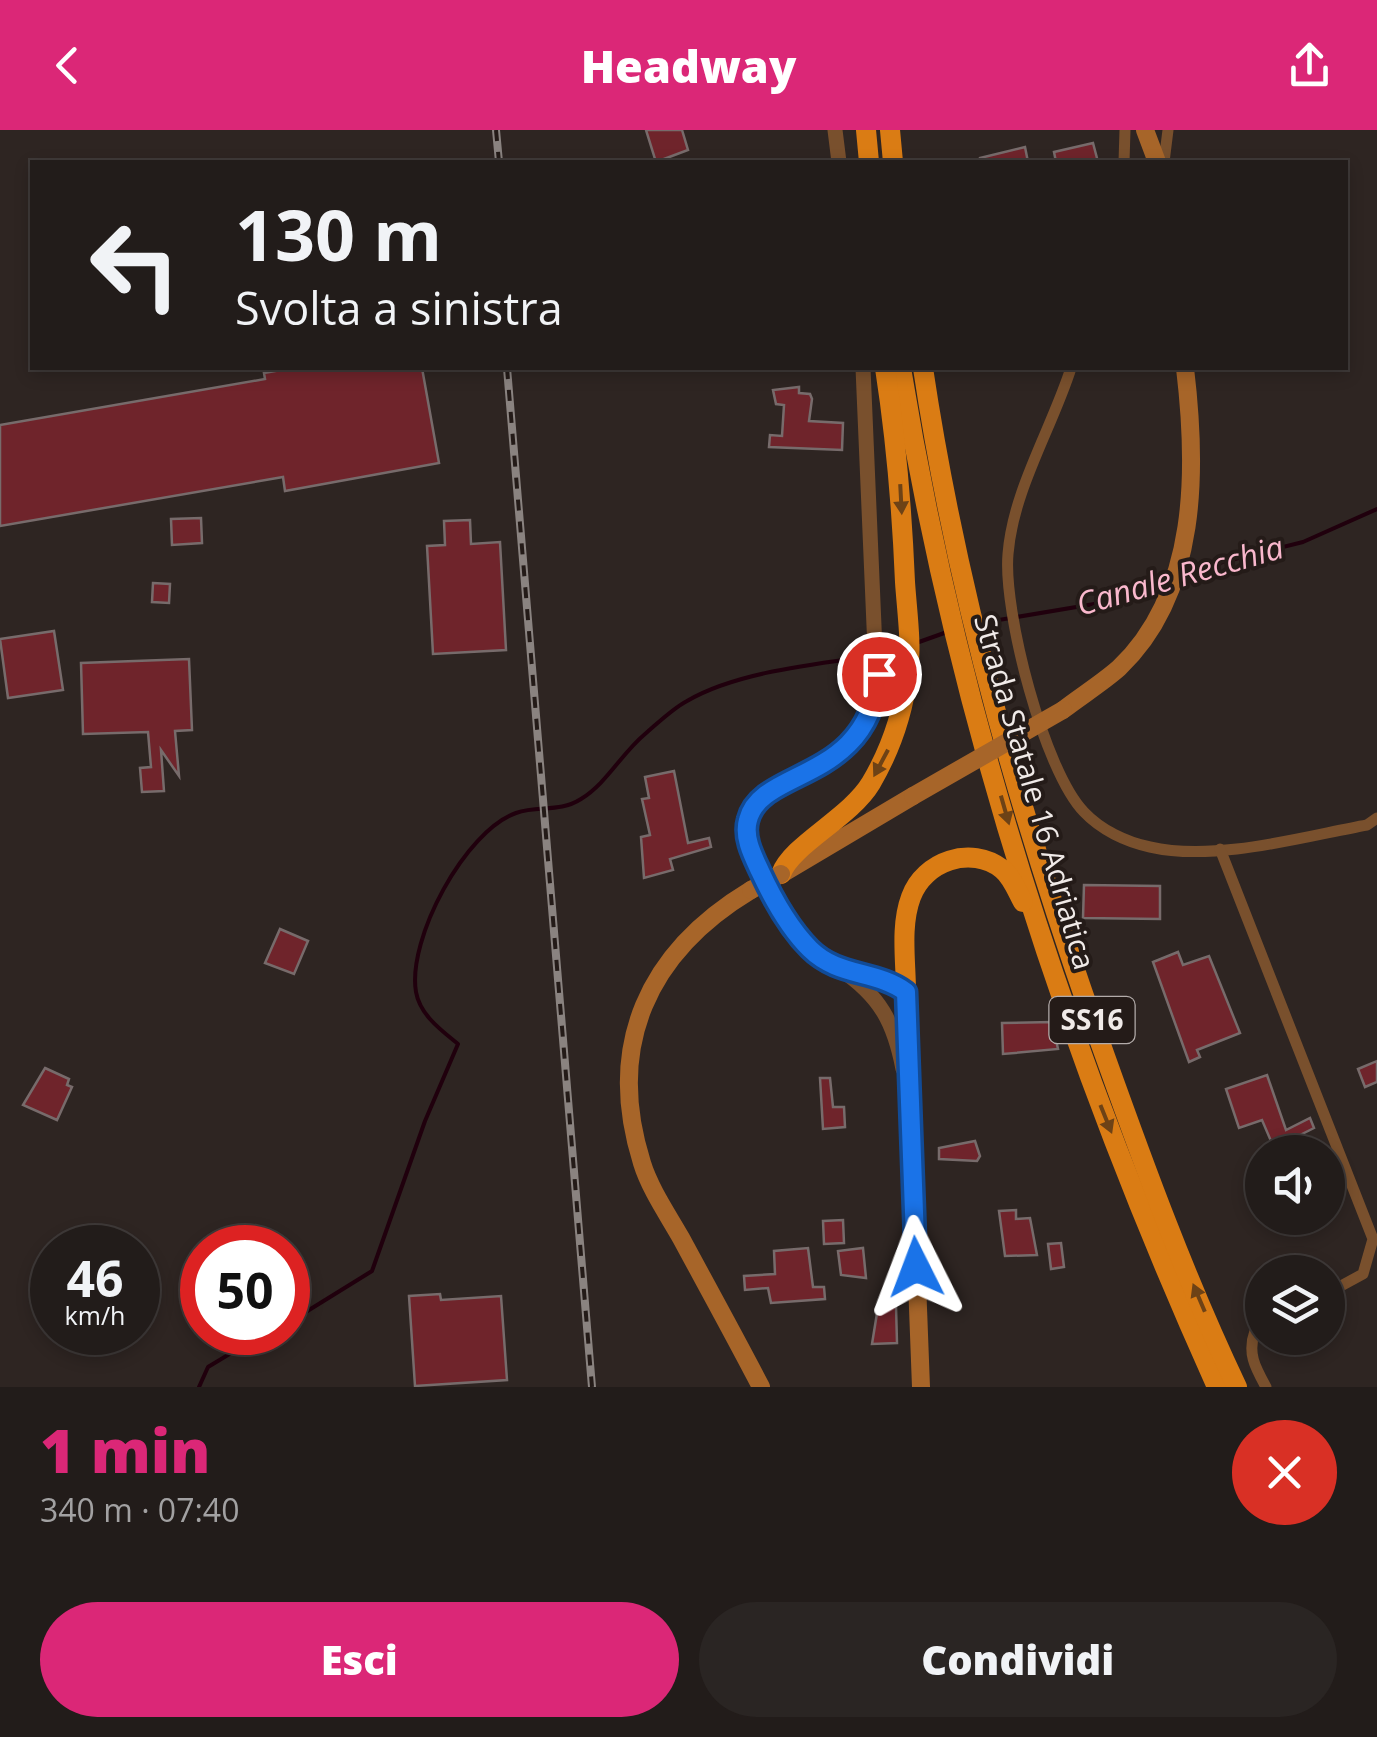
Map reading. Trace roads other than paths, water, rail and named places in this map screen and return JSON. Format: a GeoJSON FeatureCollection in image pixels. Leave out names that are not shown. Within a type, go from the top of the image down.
{"type":"FeatureCollection","features":[{"type":"Feature","properties":{"kind":"highway"},"geometry":{"type":"LineString","coordinates":[[866,130],[869,160]]}},
{"type":"Feature","properties":{"kind":"highway"},"geometry":{"type":"LineString","coordinates":[[890,130],[892,160]]}},
{"type":"Feature","properties":{"kind":"highway"},"geometry":{"type":"LineString","coordinates":[[781,874],[787,858],[841,819],[868,788],[889,750],[909,670],[899,458],[886,370]]}},
{"type":"Feature","properties":{"kind":"highway","name":"Strada Statale 16 Adriatica"},"geometry":{"type":"LineString","coordinates":[[901,370],[916,456],[960,612],[1042,940],[1158,1252],[1217,1387]]}},
{"type":"Feature","properties":{"kind":"highway","name":"Strada Statale 16 Adriatica"},"geometry":{"type":"LineString","coordinates":[[923,370],[960,612]]}},
{"type":"Feature","properties":{"kind":"highway","name":"Strada Statale 16 Adriatica"},"geometry":{"type":"LineString","coordinates":[[968,646],[1061,934],[1149,1180],[1238,1387]]}},
{"type":"Feature","properties":{"kind":"highway"},"geometry":{"type":"LineString","coordinates":[[906,992],[905,934],[910,898],[924,874],[954,858],[982,858],[1004,870],[1042,940]]}},
{"type":"Feature","properties":{"kind":"main road"},"geometry":{"type":"LineString","coordinates":[[1145,130],[1159,160]]}},
{"type":"Feature","properties":{"kind":"main road"},"geometry":{"type":"LineString","coordinates":[[761,1387],[643,1166],[629,1072],[638,1024],[668,956],[702,922],[1063,710],[1120,667],[1172,586],[1184,542],[1194,461],[1186,375]]}},
{"type":"Feature","properties":{"kind":"main road"},"geometry":{"type":"LineString","coordinates":[[906,992],[922,1387]]}},
{"type":"Feature","properties":{"kind":"main road"},"geometry":{"type":"LineString","coordinates":[[908,1387],[919,1336]]}},
{"type":"Feature","properties":{"kind":"street"},"geometry":{"type":"LineString","coordinates":[[836,130],[840,160]]}},
{"type":"Feature","properties":{"kind":"street"},"geometry":{"type":"LineString","coordinates":[[1124,130],[1124,160]]}},
{"type":"Feature","properties":{"kind":"street"},"geometry":{"type":"LineString","coordinates":[[1160,160],[1168,130]]}},
{"type":"Feature","properties":{"kind":"street"},"geometry":{"type":"LineString","coordinates":[[863,370],[879,674],[867,722],[850,745],[822,766],[757,802],[748,820],[747,839],[770,892],[810,949],[872,992],[891,996],[906,992]]}},
{"type":"Feature","properties":{"kind":"street"},"geometry":{"type":"LineString","coordinates":[[1070,370],[1016,517],[1008,554],[1010,593],[1032,698],[1060,778],[1083,812],[1113,835],[1152,848],[1220,849],[1367,825],[1377,818]]}},
{"type":"Feature","properties":{"kind":"street"},"geometry":{"type":"LineString","coordinates":[[1064,390],[1078,370]]}},
{"type":"Feature","properties":{"kind":"street"},"geometry":{"type":"LineString","coordinates":[[1220,849],[1372,1239],[1363,1274],[1345,1284]]}},
{"type":"Feature","properties":{"kind":"street"},"geometry":{"type":"LineString","coordinates":[[844,972],[890,980],[906,992]]}},
{"type":"Feature","properties":{"kind":"street"},"geometry":{"type":"LineString","coordinates":[[872,992],[897,1036],[908,1095]]}},
{"type":"Feature","properties":{"kind":"street"},"geometry":{"type":"LineString","coordinates":[[1251,1355],[1266,1387]]}},
{"type":"Feature","properties":{"kind":"waterway","name":"Canale Recchia"},"geometry":{"type":"LineString","coordinates":[[1183,572],[1303,542],[1377,509]]}},
{"type":"Feature","properties":{"kind":"waterway","name":"Canale Recchia"},"geometry":{"type":"LineString","coordinates":[[981,623],[1124,599],[1165,581]]}},
{"type":"Feature","properties":{"kind":"waterway","name":"Canale Recchia"},"geometry":{"type":"LineString","coordinates":[[919,642],[947,632]]}},
{"type":"Feature","properties":{"kind":"waterway","name":"Canale Recchia"},"geometry":{"type":"LineString","coordinates":[[880,654],[900,648]]}},
{"type":"Feature","properties":{"kind":"waterway","name":"Canale Recchia"},"geometry":{"type":"LineString","coordinates":[[310,1309],[372,1271],[425,1121],[458,1044],[422,1008],[416,992],[416,970],[430,917],[444,889],[478,841],[516,813],[565,806],[581,799],[660,721],[681,704],[707,691],[777,671],[871,656]]}},
{"type":"Feature","properties":{"kind":"waterway","name":"Canale Recchia"},"geometry":{"type":"LineString","coordinates":[[199,1387],[208,1367],[228,1355]]}},
{"type":"Feature","properties":{"kind":"railway"},"geometry":{"type":"LineString","coordinates":[[496,130],[499,160]]}},
{"type":"Feature","properties":{"kind":"railway"},"geometry":{"type":"LineString","coordinates":[[507,370],[592,1387]]}}]}
